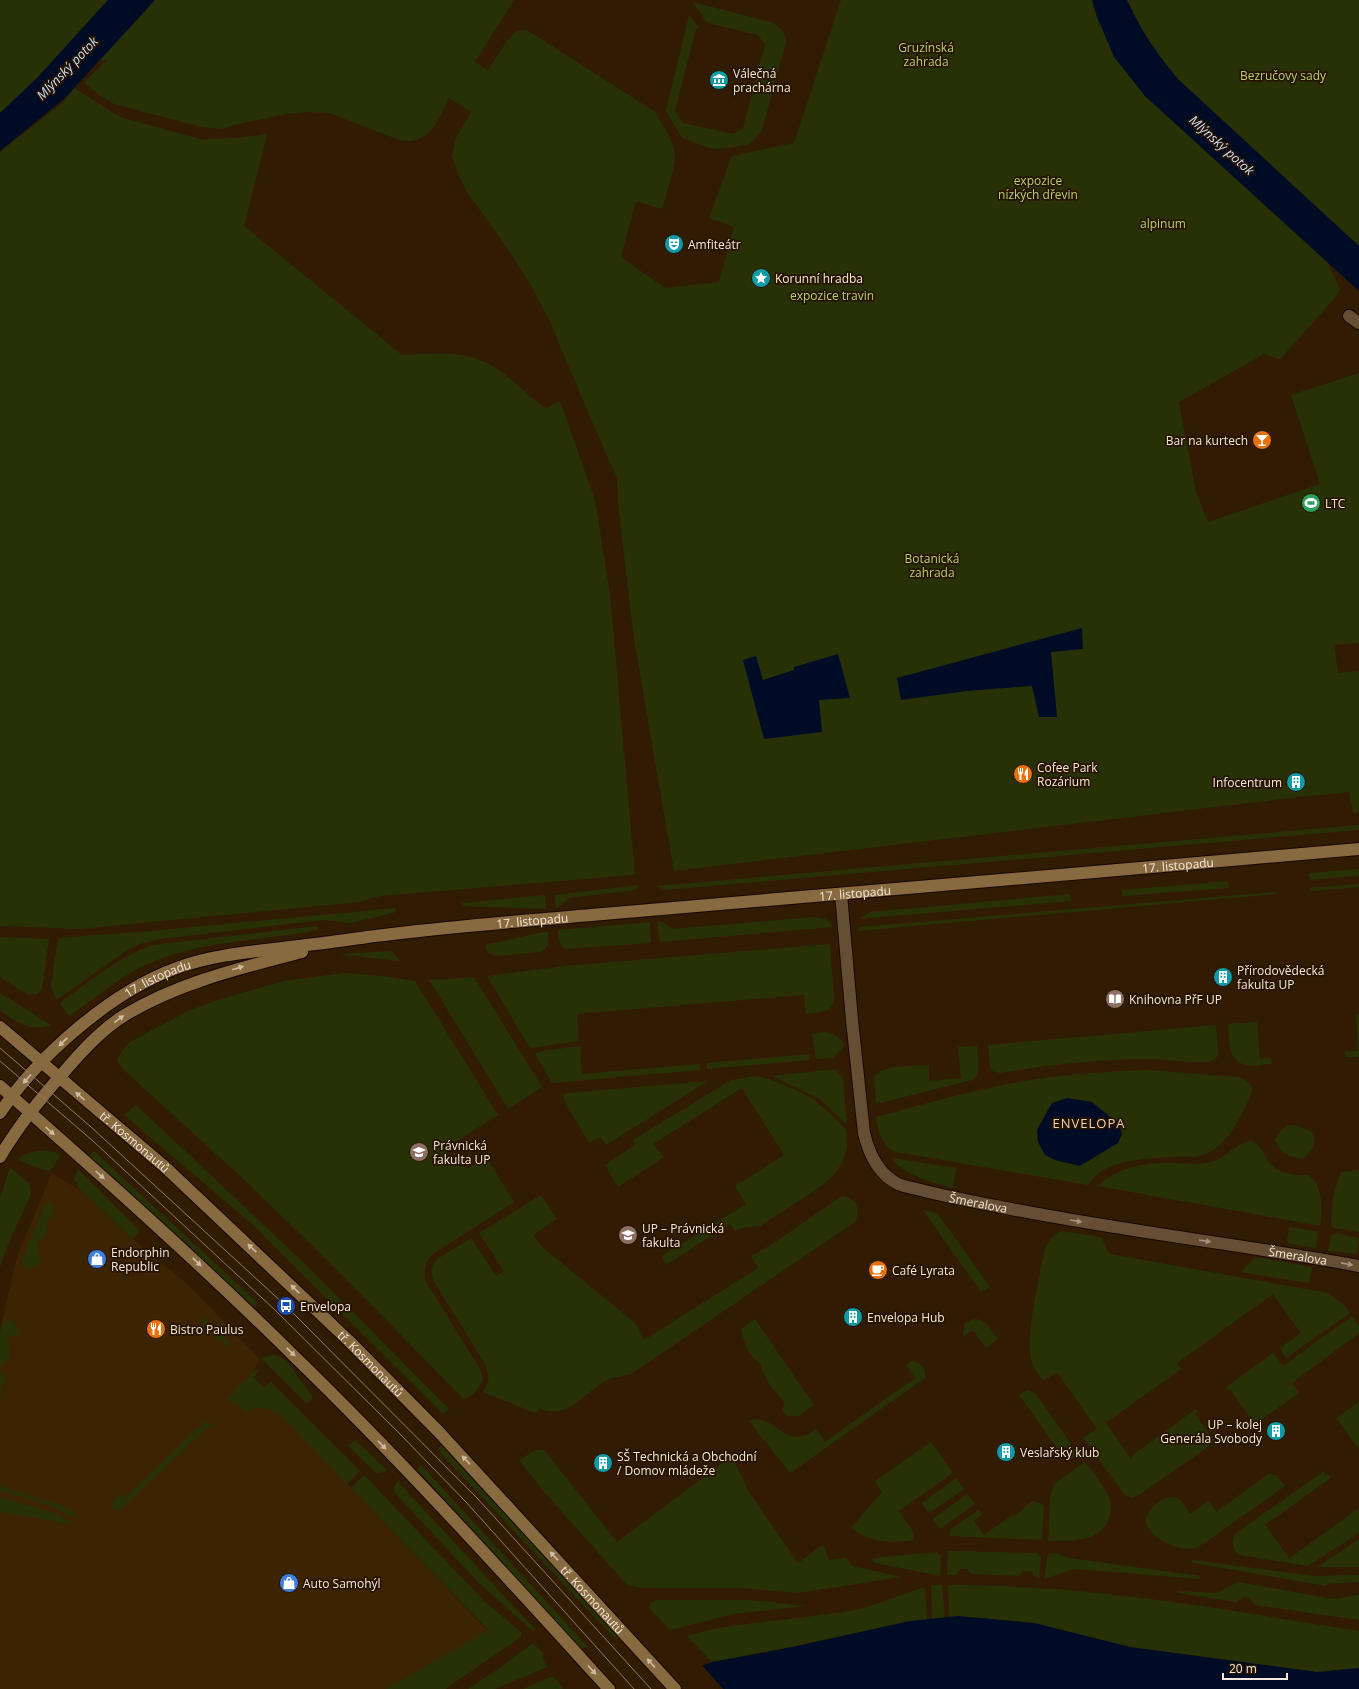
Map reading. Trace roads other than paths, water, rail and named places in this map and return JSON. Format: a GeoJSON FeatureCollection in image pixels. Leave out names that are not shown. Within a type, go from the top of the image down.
{"type":"FeatureCollection","features":[{"type":"Feature","properties":{"kind":"street","name":"17. listopadu"},"geometry":{"type":"LineString","coordinates":[[0,1112],[12,1096],[42,1063],[84,1023],[138,986],[169,971],[187,965],[239,953],[351,939],[485,925],[1359,849]]}},
{"type":"Feature","properties":{"kind":"street","name":"Šmeralova"},"geometry":{"type":"LineString","coordinates":[[841,894],[862,1113],[867,1148],[872,1159],[883,1173],[899,1184],[930,1193],[1038,1214],[1359,1266]]}},
{"type":"Feature","properties":{"kind":"street","name":"17. listopadu"},"geometry":{"type":"LineString","coordinates":[[0,1156],[15,1131],[29,1112],[90,1044],[117,1020],[169,992],[248,965],[351,939]]}},
{"type":"Feature","properties":{"kind":"street"},"geometry":{"type":"LineString","coordinates":[[0,1028],[42,1063]]}},
{"type":"Feature","properties":{"kind":"street","name":"tř. Kosmonautů"},"geometry":{"type":"LineString","coordinates":[[42,1063],[164,1167],[281,1275],[348,1340],[438,1431],[675,1689]]}},
{"type":"Feature","properties":{"kind":"street"},"geometry":{"type":"LineString","coordinates":[[0,1086],[196,1261],[301,1362],[408,1471],[608,1689]]}},
{"type":"Feature","properties":{"kind":"water","name":"Mlýnský potok"},"geometry":{"type":"Polygon","coordinates":[[[108,0],[155,0],[65,98],[0,151],[0,113],[37,78],[108,0]]]}},
{"type":"Feature","properties":{"kind":"water","name":"Mlýnský potok"},"geometry":{"type":"Polygon","coordinates":[[[1092,0],[1127,0],[1150,42],[1179,80],[1359,246],[1359,291],[1145,96],[1114,57],[1097,17],[1092,0]]]}},
{"type":"Feature","properties":{"kind":"water"},"geometry":{"type":"Polygon","coordinates":[[[1082,628],[1083,649],[1051,652],[1057,717],[1039,717],[1032,686],[967,691],[901,700],[897,678],[1082,628]]]}},
{"type":"Feature","properties":{"kind":"water"},"geometry":{"type":"Polygon","coordinates":[[[838,654],[850,698],[819,700],[822,732],[764,739],[743,660],[756,656],[763,680],[794,670],[794,667],[838,654]]]}},
{"type":"Feature","properties":{"kind":"water"},"geometry":{"type":"Polygon","coordinates":[[[1067,1098],[1092,1102],[1119,1124],[1122,1134],[1118,1143],[1080,1166],[1055,1160],[1045,1155],[1038,1142],[1037,1130],[1052,1103],[1067,1098]]]}},
{"type":"Feature","properties":{"kind":"water"},"geometry":{"type":"Polygon","coordinates":[[[958,1616],[1034,1623],[1130,1647],[1317,1672],[1359,1668],[1359,1689],[636,1689],[712,1662],[792,1647],[910,1621],[958,1616]]]}},
{"type":"Feature","properties":{"kind":"tram line"},"geometry":{"type":"LineString","coordinates":[[0,1048],[91,1127],[286,1306],[477,1498],[651,1689]]}},
{"type":"Feature","properties":{"kind":"tram line"},"geometry":{"type":"LineString","coordinates":[[0,1061],[93,1141],[275,1310],[466,1502],[634,1689]]}},
{"type":"Feature","properties":{"kind":"place","name":"Válečná prachárna"},"geometry":{"type":"Point","coordinates":[719,80]}},
{"type":"Feature","properties":{"kind":"place","name":"Amfiteátr"},"geometry":{"type":"Point","coordinates":[674,244]}},
{"type":"Feature","properties":{"kind":"place","name":"Korunní hradba"},"geometry":{"type":"Point","coordinates":[761,278]}},
{"type":"Feature","properties":{"kind":"place","name":"Bar na kurtech"},"geometry":{"type":"Point","coordinates":[1262,440]}},
{"type":"Feature","properties":{"kind":"place","name":"LTC"},"geometry":{"type":"Point","coordinates":[1311,503]}},
{"type":"Feature","properties":{"kind":"place","name":"Cofee Park Rozárium"},"geometry":{"type":"Point","coordinates":[1023,774]}},
{"type":"Feature","properties":{"kind":"place","name":"Infocentrum"},"geometry":{"type":"Point","coordinates":[1296,782]}},
{"type":"Feature","properties":{"kind":"place","name":"Přírodovědecká fakulta UP"},"geometry":{"type":"Point","coordinates":[1223,977]}},
{"type":"Feature","properties":{"kind":"place","name":"Knihovna PřF UP"},"geometry":{"type":"Point","coordinates":[1115,999]}},
{"type":"Feature","properties":{"kind":"place","name":"Právnická fakulta UP"},"geometry":{"type":"Point","coordinates":[419,1152]}},
{"type":"Feature","properties":{"kind":"place","name":"UP – Právnická fakulta"},"geometry":{"type":"Point","coordinates":[628,1235]}},
{"type":"Feature","properties":{"kind":"place","name":"Endorphin Republic"},"geometry":{"type":"Point","coordinates":[97,1259]}},
{"type":"Feature","properties":{"kind":"place","name":"Café Lyrata"},"geometry":{"type":"Point","coordinates":[878,1270]}},
{"type":"Feature","properties":{"kind":"place","name":"Envelopa"},"geometry":{"type":"Point","coordinates":[286,1306]}},
{"type":"Feature","properties":{"kind":"place","name":"Envelopa Hub"},"geometry":{"type":"Point","coordinates":[853,1317]}},
{"type":"Feature","properties":{"kind":"place","name":"Bistro Paulus"},"geometry":{"type":"Point","coordinates":[156,1329]}},
{"type":"Feature","properties":{"kind":"place","name":"UP – kolej Generála Svobody"},"geometry":{"type":"Point","coordinates":[1276,1431]}},
{"type":"Feature","properties":{"kind":"place","name":"Veslařský klub"},"geometry":{"type":"Point","coordinates":[1006,1452]}},
{"type":"Feature","properties":{"kind":"place","name":"SŠ Technická a Obchodní / Domov mládeže"},"geometry":{"type":"Point","coordinates":[603,1463]}},
{"type":"Feature","properties":{"kind":"place","name":"Auto Samohýl"},"geometry":{"type":"Point","coordinates":[289,1583]}},
{"type":"Feature","properties":{"kind":"district","name":"ENVELOPA"},"geometry":{"type":"Point","coordinates":[1089,1123]}},
{"type":"Feature","properties":{"kind":"park label","name":"Gruzínská zahrada"},"geometry":{"type":"Point","coordinates":[926,54]}},
{"type":"Feature","properties":{"kind":"park label","name":"Bezručovy sady"},"geometry":{"type":"Point","coordinates":[1283,75]}},
{"type":"Feature","properties":{"kind":"park label","name":"expozice nízkých dřevin"},"geometry":{"type":"Point","coordinates":[1038,187]}},
{"type":"Feature","properties":{"kind":"park label","name":"alpinum"},"geometry":{"type":"Point","coordinates":[1163,223]}},
{"type":"Feature","properties":{"kind":"park label","name":"expozice travin"},"geometry":{"type":"Point","coordinates":[832,295]}},
{"type":"Feature","properties":{"kind":"park label","name":"Botanická zahrada"},"geometry":{"type":"Point","coordinates":[932,565]}}]}
